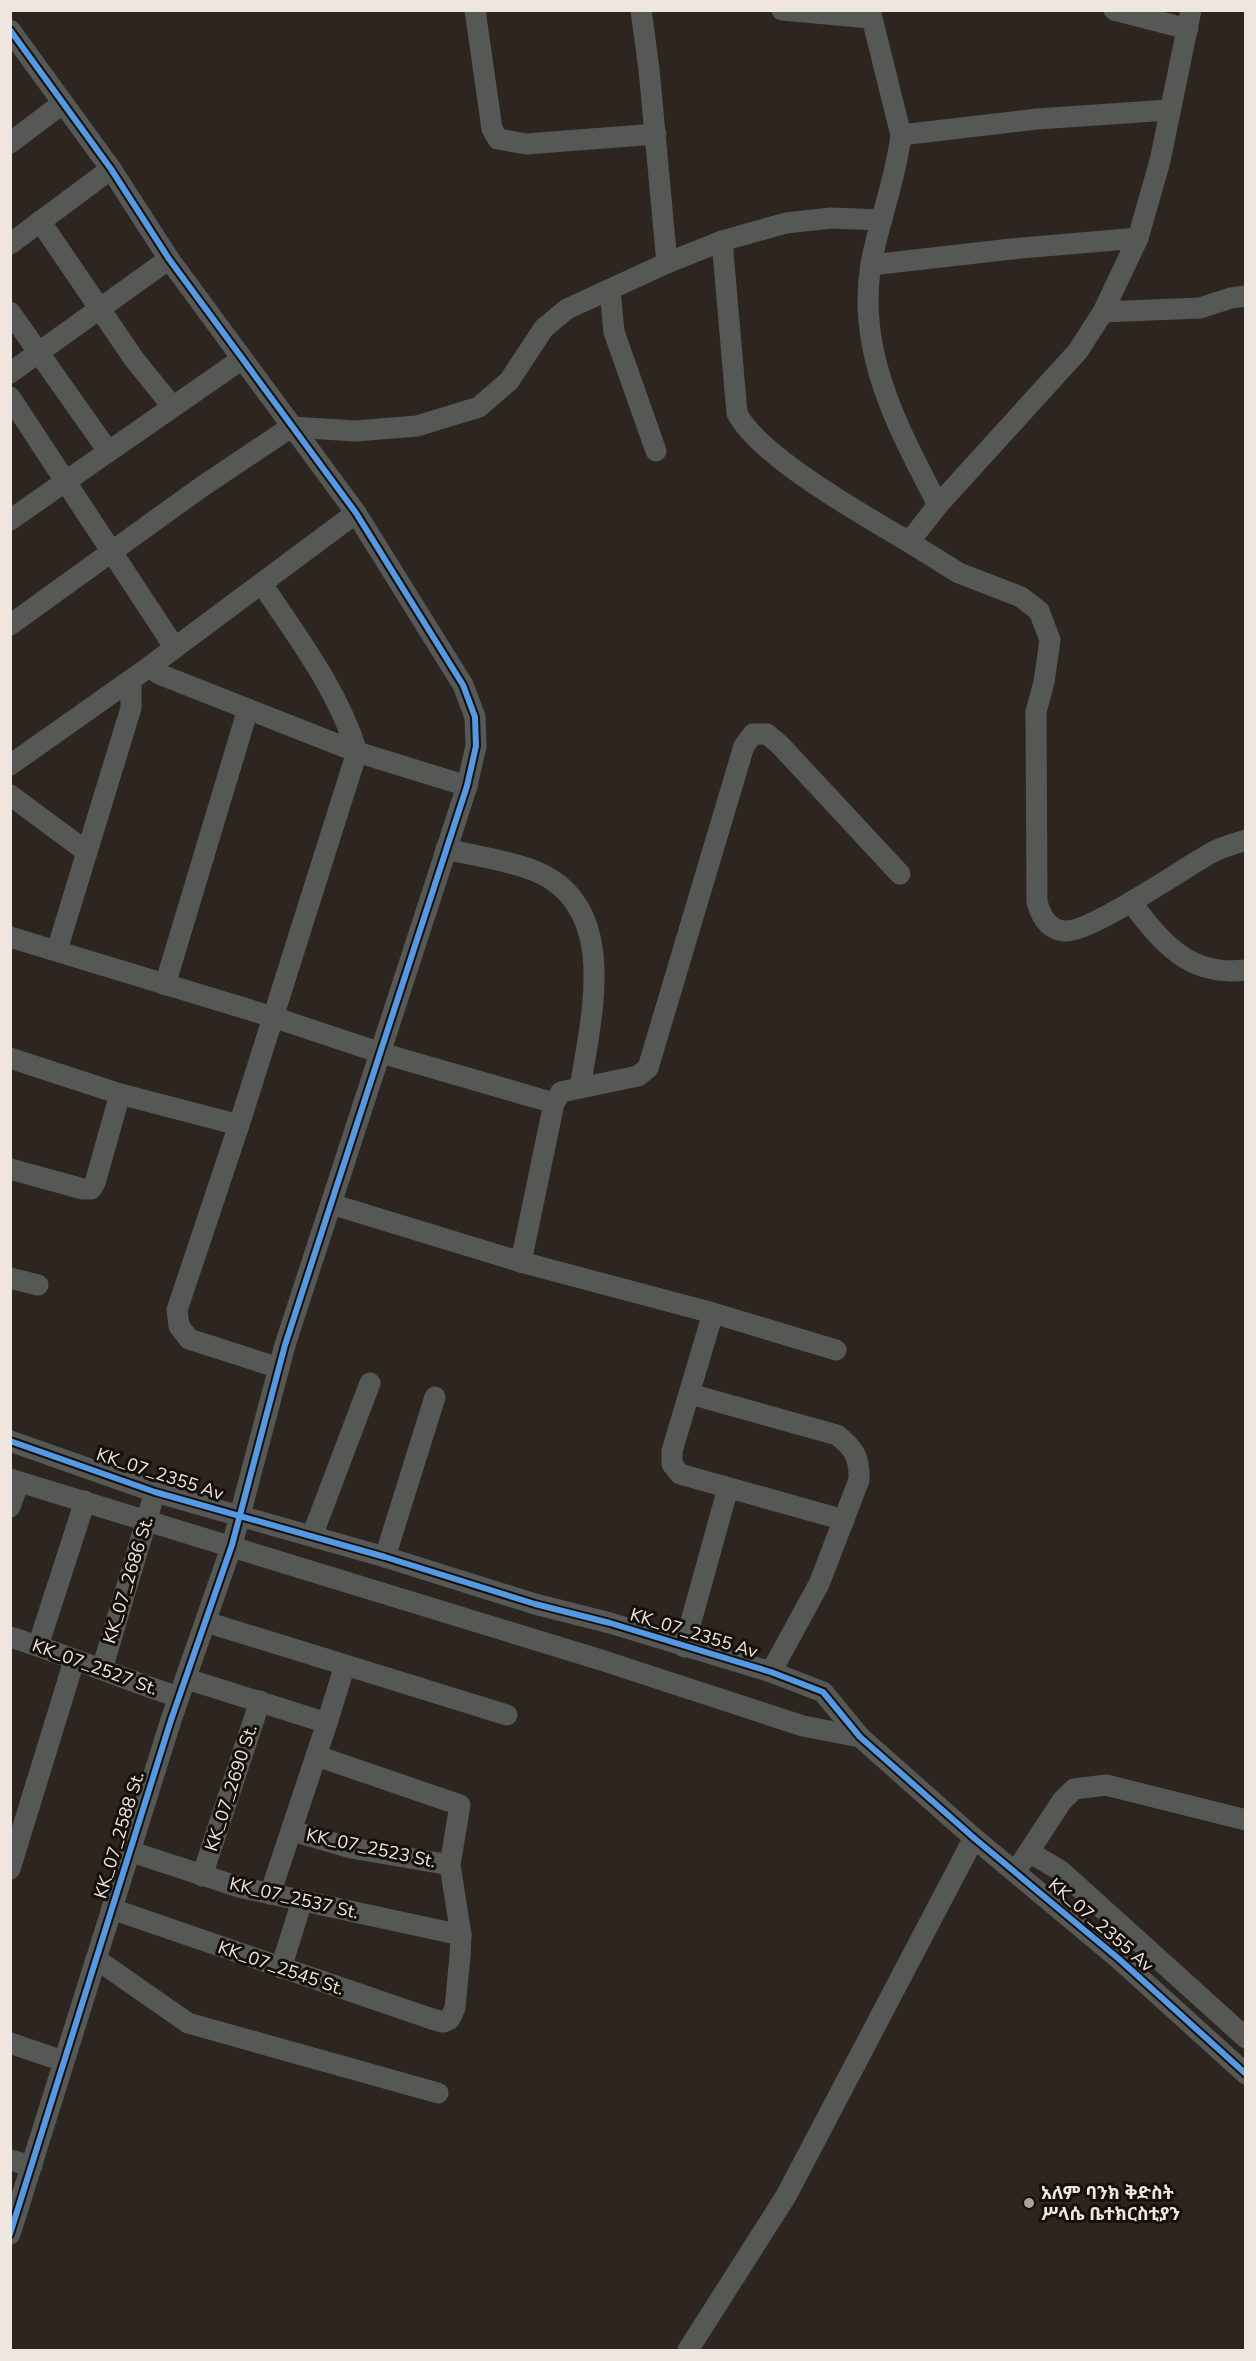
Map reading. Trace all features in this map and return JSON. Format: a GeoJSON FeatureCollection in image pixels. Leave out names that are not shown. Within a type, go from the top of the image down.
{"type":"FeatureCollection","features":[{"type":"Feature","properties":{"kind":"street"},"geometry":{"type":"LineString","coordinates":[[475,10],[492,129],[498,139],[526,144],[656,134]]}},
{"type":"Feature","properties":{"kind":"street"},"geometry":{"type":"LineString","coordinates":[[641,10],[656,134],[667,263]]}},
{"type":"Feature","properties":{"kind":"street"},"geometry":{"type":"LineString","coordinates":[[782,10],[870,14],[901,135],[899,155],[871,266],[870,321],[878,374],[897,427],[938,505]]}},
{"type":"Feature","properties":{"kind":"street"},"geometry":{"type":"LineString","coordinates":[[909,542],[938,505],[1078,351],[1103,312],[1138,238],[1160,161],[1189,20],[1114,10]]}},
{"type":"Feature","properties":{"kind":"street","name":"KK_07_2588 St."},"geometry":{"type":"LineString","coordinates":[[10,30],[111,170],[169,259],[356,513],[464,685],[475,717],[476,746],[467,786],[279,1368],[241,1515],[129,1851],[10,2234]]}},
{"type":"Feature","properties":{"kind":"street"},"geometry":{"type":"LineString","coordinates":[[10,143],[63,103]]}},
{"type":"Feature","properties":{"kind":"street"},"geometry":{"type":"LineString","coordinates":[[901,135],[1037,119],[1169,110]]}},
{"type":"Feature","properties":{"kind":"street"},"geometry":{"type":"LineString","coordinates":[[10,244],[111,170]]}},
{"type":"Feature","properties":{"kind":"street"},"geometry":{"type":"LineString","coordinates":[[10,625],[200,488],[291,427],[356,431],[417,426],[479,407],[509,381],[544,328],[567,309],[667,263],[722,241],[809,220],[831,218],[882,220]]}},
{"type":"Feature","properties":{"kind":"street"},"geometry":{"type":"LineString","coordinates":[[40,221],[100,306],[134,360],[172,406]]}},
{"type":"Feature","properties":{"kind":"street"},"geometry":{"type":"LineString","coordinates":[[871,266],[1011,249],[1138,238]]}},
{"type":"Feature","properties":{"kind":"street"},"geometry":{"type":"LineString","coordinates":[[722,241],[736,413],[742,424],[781,459],[843,503],[959,573],[1022,597],[1040,611],[1050,640],[1044,682],[1036,712],[1037,902],[1042,919],[1057,930],[1068,932],[1131,902],[1214,851],[1245,840]]}},
{"type":"Feature","properties":{"kind":"street"},"geometry":{"type":"LineString","coordinates":[[10,373],[100,306],[169,259]]}},
{"type":"Feature","properties":{"kind":"street"},"geometry":{"type":"LineString","coordinates":[[609,290],[614,332],[656,451]]}},
{"type":"Feature","properties":{"kind":"street"},"geometry":{"type":"LineString","coordinates":[[1103,312],[1200,308],[1245,296]]}},
{"type":"Feature","properties":{"kind":"street"},"geometry":{"type":"LineString","coordinates":[[10,312],[108,451]]}},
{"type":"Feature","properties":{"kind":"street"},"geometry":{"type":"LineString","coordinates":[[10,520],[242,359]]}},
{"type":"Feature","properties":{"kind":"street"},"geometry":{"type":"LineString","coordinates":[[10,397],[175,648]]}},
{"type":"Feature","properties":{"kind":"street"},"geometry":{"type":"LineString","coordinates":[[10,765],[149,667],[356,513]]}},
{"type":"Feature","properties":{"kind":"street"},"geometry":{"type":"LineString","coordinates":[[262,584],[334,693],[357,752],[239,1125],[177,1310],[178,1326],[189,1339],[279,1368]]}},
{"type":"Feature","properties":{"kind":"street"},"geometry":{"type":"LineString","coordinates":[[149,667],[159,674],[357,752],[467,786]]}},
{"type":"Feature","properties":{"kind":"street"},"geometry":{"type":"LineString","coordinates":[[57,950],[131,708],[130,680]]}},
{"type":"Feature","properties":{"kind":"street"},"geometry":{"type":"LineString","coordinates":[[165,984],[248,709]]}},
{"type":"Feature","properties":{"kind":"street"},"geometry":{"type":"LineString","coordinates":[[521,1262],[554,1103],[561,1092],[638,1076],[648,1068],[744,747],[753,734],[767,734],[780,745],[900,874]]}},
{"type":"Feature","properties":{"kind":"street"},"geometry":{"type":"LineString","coordinates":[[10,795],[87,852]]}},
{"type":"Feature","properties":{"kind":"street"},"geometry":{"type":"LineString","coordinates":[[446,849],[534,871],[555,882],[572,898],[593,942],[596,992],[580,1088]]}},
{"type":"Feature","properties":{"kind":"street"},"geometry":{"type":"LineString","coordinates":[[1131,902],[1161,941],[1194,965],[1227,972],[1245,970]]}},
{"type":"Feature","properties":{"kind":"street"},"geometry":{"type":"LineString","coordinates":[[10,937],[273,1017],[381,1053],[554,1103]]}},
{"type":"Feature","properties":{"kind":"street"},"geometry":{"type":"LineString","coordinates":[[10,1058],[120,1094],[239,1125]]}},
{"type":"Feature","properties":{"kind":"street"},"geometry":{"type":"LineString","coordinates":[[10,1169],[83,1189],[91,1189],[95,1183],[120,1094]]}},
{"type":"Feature","properties":{"kind":"street"},"geometry":{"type":"LineString","coordinates":[[331,1204],[521,1262],[713,1313],[836,1350]]}},
{"type":"Feature","properties":{"kind":"street"},"geometry":{"type":"LineString","coordinates":[[10,1278],[38,1285]]}},
{"type":"Feature","properties":{"kind":"street"},"geometry":{"type":"LineString","coordinates":[[713,1313],[672,1451],[672,1464],[680,1474],[844,1520]]}},
{"type":"Feature","properties":{"kind":"street"},"geometry":{"type":"LineString","coordinates":[[312,1536],[370,1383]]}},
{"type":"Feature","properties":{"kind":"street"},"geometry":{"type":"LineString","coordinates":[[690,1394],[837,1436],[853,1448],[860,1465],[859,1480],[819,1584],[771,1672]]}},
{"type":"Feature","properties":{"kind":"street"},"geometry":{"type":"LineString","coordinates":[[385,1557],[435,1397]]}},
{"type":"Feature","properties":{"kind":"street","name":"KK_07_2355 Av"},"geometry":{"type":"LineString","coordinates":[[10,1441],[154,1492],[385,1557],[771,1672],[823,1692],[860,1737],[974,1838],[1119,1959],[1245,2074]]}},
{"type":"Feature","properties":{"kind":"street"},"geometry":{"type":"LineString","coordinates":[[10,1508],[15,1480],[611,1663],[803,1726],[860,1737]]}},
{"type":"Feature","properties":{"kind":"street"},"geometry":{"type":"LineString","coordinates":[[684,1647],[728,1488]]}},
{"type":"Feature","properties":{"kind":"street","name":"KK_07_2686 St."},"geometry":{"type":"LineString","coordinates":[[102,1669],[154,1492]]}},
{"type":"Feature","properties":{"kind":"street"},"geometry":{"type":"LineString","coordinates":[[38,1646],[85,1501]]}},
{"type":"Feature","properties":{"kind":"street"},"geometry":{"type":"LineString","coordinates":[[206,1622],[507,1715]]}},
{"type":"Feature","properties":{"kind":"street","name":"KK_07_2527 St."},"geometry":{"type":"LineString","coordinates":[[10,1637],[102,1669],[122,1679],[260,1701],[327,1723]]}},
{"type":"Feature","properties":{"kind":"street"},"geometry":{"type":"LineString","coordinates":[[10,1869],[74,1661]]}},
{"type":"Feature","properties":{"kind":"street"},"geometry":{"type":"LineString","coordinates":[[270,1894],[345,1665]]}},
{"type":"Feature","properties":{"kind":"street","name":"KK_07_2690 St."},"geometry":{"type":"LineString","coordinates":[[202,1876],[260,1701]]}},
{"type":"Feature","properties":{"kind":"street"},"geometry":{"type":"LineString","coordinates":[[317,1756],[455,1802],[461,1811],[450,1865],[461,1935]]}},
{"type":"Feature","properties":{"kind":"street"},"geometry":{"type":"LineString","coordinates":[[1015,1872],[1062,1801],[1074,1789],[1106,1785],[1245,1820]]}},
{"type":"Feature","properties":{"kind":"street","name":"KK_07_2523 St."},"geometry":{"type":"LineString","coordinates":[[292,1831],[351,1848],[450,1865]]}},
{"type":"Feature","properties":{"kind":"street"},"geometry":{"type":"LineString","coordinates":[[688,2350],[786,2196],[974,1838]]}},
{"type":"Feature","properties":{"kind":"street","name":"KK_07_2537 St."},"geometry":{"type":"LineString","coordinates":[[129,1851],[202,1876],[270,1894],[461,1935]]}},
{"type":"Feature","properties":{"kind":"street"},"geometry":{"type":"LineString","coordinates":[[1029,1852],[1061,1871],[1245,2038]]}},
{"type":"Feature","properties":{"kind":"street"},"geometry":{"type":"LineString","coordinates":[[281,1968],[302,1901]]}},
{"type":"Feature","properties":{"kind":"street","name":"KK_07_2545 St."},"geometry":{"type":"LineString","coordinates":[[112,1909],[443,2022],[450,2019],[456,2008],[461,1935]]}},
{"type":"Feature","properties":{"kind":"street"},"geometry":{"type":"LineString","coordinates":[[96,1959],[188,2023],[438,2093]]}},
{"type":"Feature","properties":{"kind":"street"},"geometry":{"type":"LineString","coordinates":[[10,2043],[63,2061]]}},
{"type":"Feature","properties":{"kind":"street"},"geometry":{"type":"LineString","coordinates":[[10,2160],[32,2166]]}},
{"type":"Feature","properties":{"kind":"cycle path"},"geometry":{"type":"LineString","coordinates":[[10,30],[111,169],[169,259],[356,513],[463,685],[475,717],[476,746],[467,786],[285,1345],[232,1545],[171,1720],[10,2234]]}},
{"type":"Feature","properties":{"kind":"cycle path"},"geometry":{"type":"LineString","coordinates":[[10,1441],[155,1492],[385,1557],[535,1604],[610,1623],[771,1672],[823,1692],[860,1737],[974,1838],[1119,1959],[1246,2074]]}},
{"type":"Feature","properties":{"kind":"place","name":"አለም ባንክ ቅድስት ሥላሴ ቤተክርስቲያን"},"geometry":{"type":"Point","coordinates":[1029,2203]}}]}
